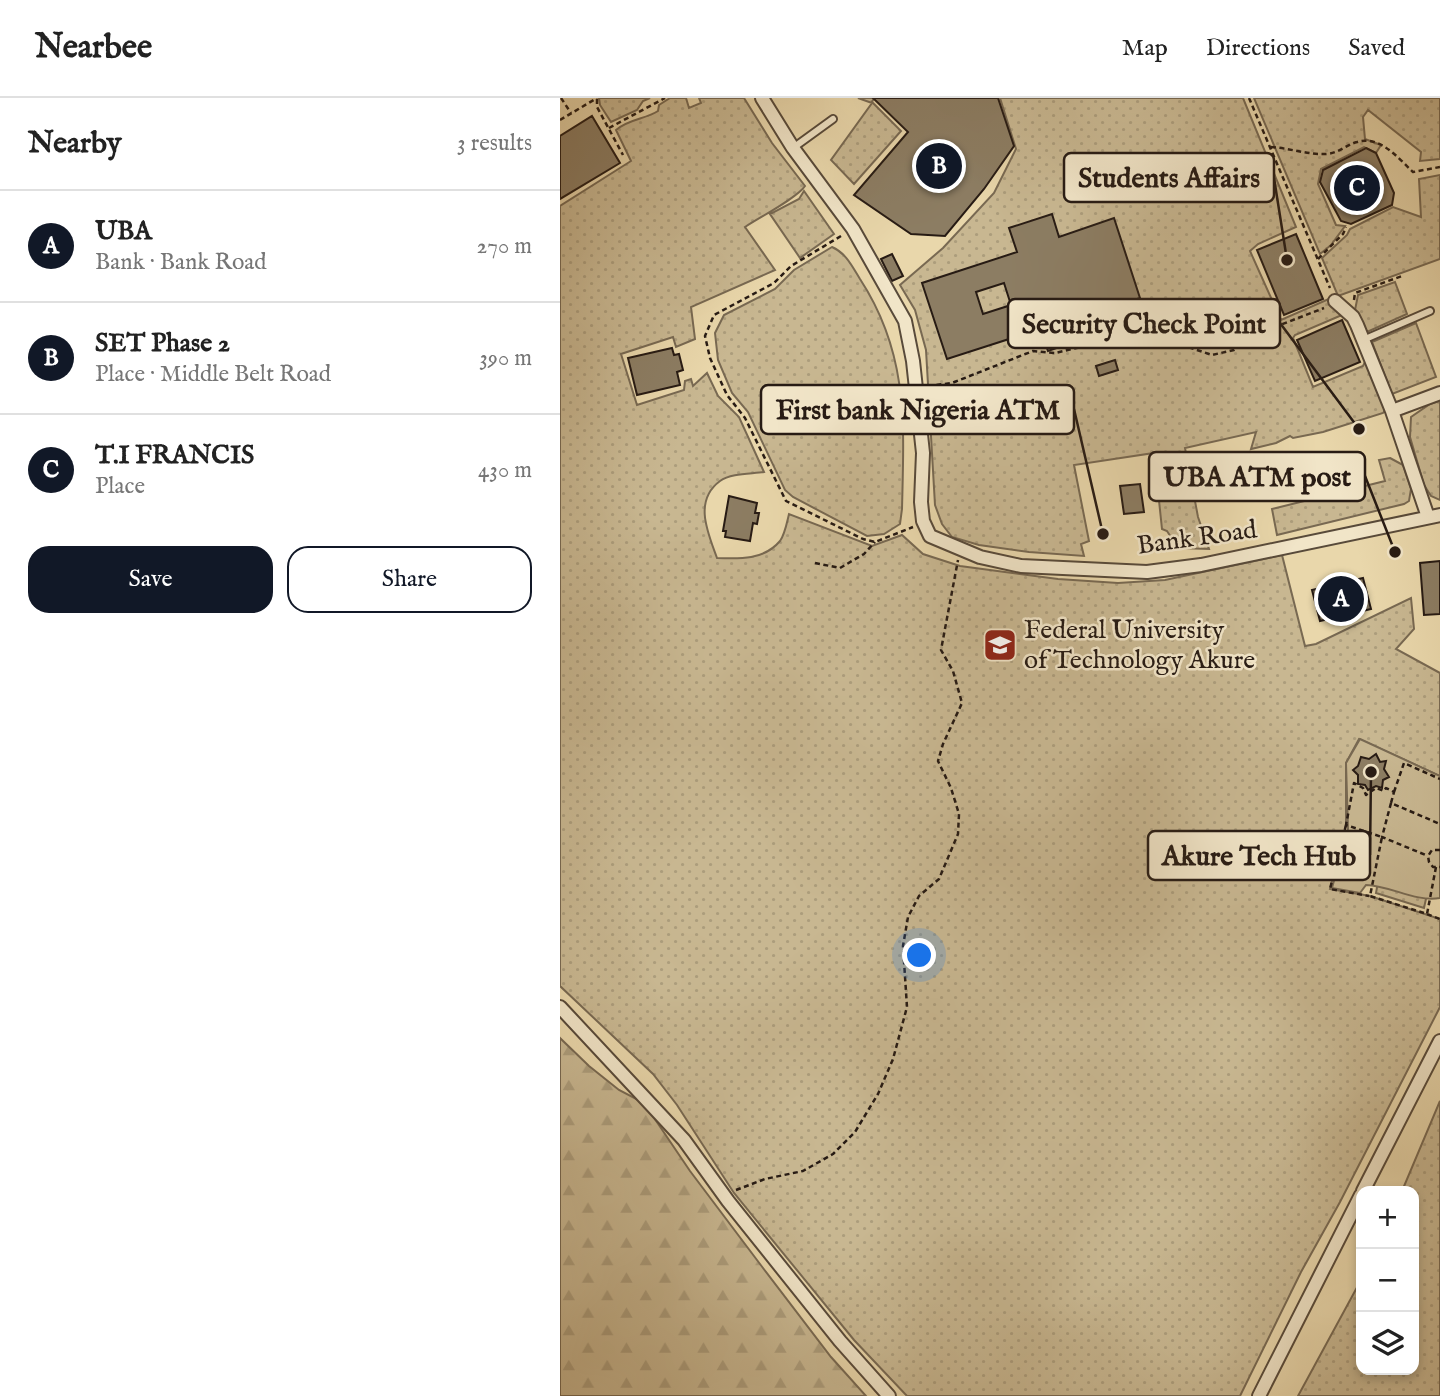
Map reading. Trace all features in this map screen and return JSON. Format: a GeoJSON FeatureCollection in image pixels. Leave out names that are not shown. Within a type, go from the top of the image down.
{"type":"FeatureCollection","features":[{"type":"Feature","properties":{"kind":"street"},"geometry":{"type":"LineString","coordinates":[[762,98],[793,148],[853,229],[905,321],[913,361],[923,453],[923,521]]}},
{"type":"Feature","properties":{"kind":"street"},"geometry":{"type":"LineString","coordinates":[[1338,304],[1353,317],[1434,516]]}},
{"type":"Feature","properties":{"kind":"street"},"geometry":{"type":"LineString","coordinates":[[1392,411],[1440,394]]}},
{"type":"Feature","properties":{"kind":"street","name":"Bank Road"},"geometry":{"type":"LineString","coordinates":[[923,521],[930,536],[959,550],[1021,566],[1147,572],[1201,565],[1434,516]]}},
{"type":"Feature","properties":{"kind":"street"},"geometry":{"type":"LineString","coordinates":[[560,1007],[684,1140],[727,1200],[840,1341],[889,1396]]}},
{"type":"Feature","properties":{"kind":"street"},"geometry":{"type":"LineString","coordinates":[[1366,1186],[1440,1041]]}},
{"type":"Feature","properties":{"kind":"street"},"geometry":{"type":"LineString","coordinates":[[1259,1396],[1356,1205]]}},
{"type":"Feature","properties":{"kind":"lane"},"geometry":{"type":"LineString","coordinates":[[793,148],[833,120]]}},
{"type":"Feature","properties":{"kind":"lane"},"geometry":{"type":"LineString","coordinates":[[1363,340],[1430,311]]}},
{"type":"Feature","properties":{"kind":"path"},"geometry":{"type":"LineString","coordinates":[[561,98],[571,113]]}},
{"type":"Feature","properties":{"kind":"path"},"geometry":{"type":"LineString","coordinates":[[609,128],[665,98]]}},
{"type":"Feature","properties":{"kind":"path"},"geometry":{"type":"LineString","coordinates":[[915,388],[952,383],[1033,351],[1055,353],[1107,341],[1148,323],[1199,352],[1212,355],[1224,353],[1262,332],[1338,304],[1248,98]]}},
{"type":"Feature","properties":{"kind":"path"},"geometry":{"type":"LineString","coordinates":[[560,120],[597,99],[597,107],[623,155]]}},
{"type":"Feature","properties":{"kind":"path"},"geometry":{"type":"LineString","coordinates":[[1270,147],[1322,154],[1337,152],[1357,142],[1372,140],[1390,149],[1413,172],[1440,167]]}},
{"type":"Feature","properties":{"kind":"path"},"geometry":{"type":"LineString","coordinates":[[1318,258],[1334,245],[1346,227]]}},
{"type":"Feature","properties":{"kind":"path"},"geometry":{"type":"LineString","coordinates":[[853,229],[791,266],[774,283],[714,315],[705,335],[710,358],[727,395],[745,418],[786,501],[875,542]]}},
{"type":"Feature","properties":{"kind":"path"},"geometry":{"type":"LineString","coordinates":[[1353,317],[1355,293],[1402,276]]}},
{"type":"Feature","properties":{"kind":"path"},"geometry":{"type":"LineString","coordinates":[[815,563],[840,568],[864,554],[875,542],[923,521]]}},
{"type":"Feature","properties":{"kind":"path"},"geometry":{"type":"LineString","coordinates":[[727,1200],[734,1191],[765,1178],[803,1171],[833,1154],[855,1132],[878,1094],[894,1059],[907,1007],[903,946],[908,917],[919,896],[939,879],[958,834],[958,814],[951,788],[938,761],[962,703],[953,671],[942,650],[959,550]]}},
{"type":"Feature","properties":{"kind":"path"},"geometry":{"type":"LineString","coordinates":[[1370,896],[1382,837],[1404,763],[1440,779]]}},
{"type":"Feature","properties":{"kind":"path"},"geometry":{"type":"LineString","coordinates":[[1394,792],[1386,788],[1384,791],[1376,788],[1366,795],[1363,788],[1353,783],[1330,889],[1370,896],[1440,919]]}},
{"type":"Feature","properties":{"kind":"path"},"geometry":{"type":"LineString","coordinates":[[1391,803],[1440,824]]}},
{"type":"Feature","properties":{"kind":"path"},"geometry":{"type":"LineString","coordinates":[[1346,825],[1428,856]]}},
{"type":"Feature","properties":{"kind":"path"},"geometry":{"type":"LineString","coordinates":[[1427,914],[1438,867],[1429,862],[1428,856],[1432,850],[1440,850]]}},
{"type":"Feature","properties":{"kind":"green space"},"geometry":{"type":"Polygon","coordinates":[[[599,98],[650,98],[643,101],[637,110],[611,122],[600,105],[599,98]]]}},
{"type":"Feature","properties":{"kind":"green space"},"geometry":{"type":"Polygon","coordinates":[[[670,98],[686,98],[689,108],[701,103],[699,98],[744,98],[772,143],[805,186],[786,202],[745,227],[775,270],[691,307],[695,339],[676,347],[673,337],[621,354],[637,405],[684,390],[685,381],[691,379],[693,386],[707,373],[718,396],[739,417],[764,472],[730,476],[720,481],[707,498],[705,518],[717,558],[743,558],[767,552],[782,538],[789,514],[872,546],[902,535],[923,554],[960,566],[1058,579],[1118,583],[1165,580],[1282,555],[1305,646],[1316,644],[1411,598],[1414,629],[1396,649],[1440,673],[1440,776],[1359,739],[1346,763],[1346,825],[1330,889],[1370,896],[1440,919],[1440,1007],[1301,1272],[1240,1396],[907,1396],[854,1340],[734,1193],[677,1105],[653,1074],[560,986],[560,206],[631,161],[616,130],[658,111],[659,105],[670,98]]]}},
{"type":"Feature","properties":{"kind":"green space"},"geometry":{"type":"Polygon","coordinates":[[[858,98],[874,98],[872,102],[901,131],[854,184],[831,160],[872,103],[858,98]]]}},
{"type":"Feature","properties":{"kind":"green space"},"geometry":{"type":"Polygon","coordinates":[[[1000,98],[1243,98],[1296,227],[1258,244],[1250,251],[1281,320],[1331,298],[1342,315],[1293,338],[1313,387],[1363,366],[1366,360],[1386,409],[1383,413],[1323,432],[1293,438],[1290,436],[1276,443],[1251,449],[1256,432],[1185,448],[1198,517],[1209,549],[1178,548],[1167,531],[1162,529],[1154,453],[1074,465],[1089,541],[1081,544],[1084,556],[979,545],[952,537],[942,524],[935,505],[926,350],[915,310],[900,285],[943,248],[994,193],[1016,149],[1000,98]]]}},
{"type":"Feature","properties":{"kind":"green space"},"geometry":{"type":"Polygon","coordinates":[[[1254,98],[1440,98],[1440,159],[1420,161],[1421,152],[1368,110],[1363,117],[1365,139],[1381,145],[1376,153],[1364,147],[1321,169],[1318,184],[1336,225],[1345,226],[1331,245],[1320,254],[1254,98]]]}},
{"type":"Feature","properties":{"kind":"green space"},"geometry":{"type":"Polygon","coordinates":[[[1440,175],[1440,259],[1338,296],[1322,258],[1350,229],[1393,207],[1421,217],[1419,179],[1440,175]]]}},
{"type":"Feature","properties":{"kind":"green space"},"geometry":{"type":"Polygon","coordinates":[[[804,191],[834,234],[800,258],[770,214],[799,199],[804,191]]]}},
{"type":"Feature","properties":{"kind":"green space"},"geometry":{"type":"Polygon","coordinates":[[[832,247],[848,260],[876,307],[888,335],[895,362],[903,419],[902,509],[900,524],[884,534],[867,536],[793,497],[785,490],[748,412],[732,393],[718,360],[715,333],[724,315],[775,289],[794,270],[832,247]]]}},
{"type":"Feature","properties":{"kind":"green space"},"geometry":{"type":"Polygon","coordinates":[[[1395,282],[1407,314],[1367,332],[1355,310],[1358,295],[1395,282]]]}},
{"type":"Feature","properties":{"kind":"green space"},"geometry":{"type":"Polygon","coordinates":[[[1416,323],[1436,377],[1392,394],[1372,342],[1416,323]]]}},
{"type":"Feature","properties":{"kind":"green space"},"geometry":{"type":"Polygon","coordinates":[[[1440,401],[1440,500],[1431,496],[1424,485],[1410,437],[1411,417],[1430,404],[1440,401]]]}},
{"type":"Feature","properties":{"kind":"green space"},"geometry":{"type":"Polygon","coordinates":[[[1390,458],[1403,465],[1411,489],[1409,501],[1277,535],[1272,509],[1385,481],[1379,460],[1390,458]]]}},
{"type":"Feature","properties":{"kind":"green space"},"geometry":{"type":"Polygon","coordinates":[[[1360,739],[1440,776],[1440,898],[1421,898],[1366,885],[1360,893],[1332,888],[1348,829],[1346,763],[1360,739]]]}},
{"type":"Feature","properties":{"kind":"green space"},"geometry":{"type":"Polygon","coordinates":[[[1385,843],[1432,871],[1424,908],[1376,893],[1385,843]]]}},
{"type":"Feature","properties":{"kind":"green space"},"geometry":{"type":"Polygon","coordinates":[[[560,1038],[619,1090],[644,1103],[690,1171],[763,1268],[831,1357],[866,1396],[560,1396],[560,1038]]]}},
{"type":"Feature","properties":{"kind":"green space"},"geometry":{"type":"Polygon","coordinates":[[[1440,1101],[1440,1396],[1298,1396],[1356,1289],[1356,1375],[1419,1375],[1419,1186],[1404,1186],[1440,1101]]]}},
{"type":"Feature","properties":{"kind":"building"},"geometry":{"type":"Polygon","coordinates":[[[873,98],[998,98],[1014,146],[984,189],[945,236],[911,234],[854,195],[908,132],[873,98]]]}},
{"type":"Feature","properties":{"kind":"building"},"geometry":{"type":"Polygon","coordinates":[[[592,116],[620,163],[560,199],[560,136],[592,116]]]}},
{"type":"Feature","properties":{"kind":"building"},"geometry":{"type":"Polygon","coordinates":[[[1366,148],[1376,153],[1394,193],[1392,205],[1351,224],[1341,221],[1320,182],[1323,170],[1366,148]]]}},
{"type":"Feature","properties":{"kind":"building"},"geometry":{"type":"Polygon","coordinates":[[[1052,214],[1059,237],[1114,218],[1140,298],[1085,316],[1092,336],[1048,351],[1040,329],[947,359],[922,283],[1017,252],[1009,228],[1052,214]],[[1004,283],[976,292],[983,314],[1011,305],[1004,283]]]}},
{"type":"Feature","properties":{"kind":"building"},"geometry":{"type":"Polygon","coordinates":[[[1296,234],[1323,299],[1284,315],[1257,250],[1296,234]]]}},
{"type":"Feature","properties":{"kind":"building"},"geometry":{"type":"Polygon","coordinates":[[[892,254],[903,276],[892,281],[881,259],[892,254]]]}},
{"type":"Feature","properties":{"kind":"building"},"geometry":{"type":"Polygon","coordinates":[[[1342,320],[1360,362],[1315,381],[1297,340],[1342,320]]]}},
{"type":"Feature","properties":{"kind":"building"},"geometry":{"type":"Polygon","coordinates":[[[672,348],[674,355],[679,354],[683,370],[677,372],[680,385],[637,395],[628,358],[672,348]]]}},
{"type":"Feature","properties":{"kind":"building"},"geometry":{"type":"Polygon","coordinates":[[[1115,360],[1118,370],[1099,376],[1096,366],[1115,360]]]}},
{"type":"Feature","properties":{"kind":"building"},"geometry":{"type":"Polygon","coordinates":[[[1140,484],[1144,512],[1124,514],[1120,486],[1140,484]]]}},
{"type":"Feature","properties":{"kind":"building"},"geometry":{"type":"Polygon","coordinates":[[[729,496],[757,503],[757,524],[753,523],[750,541],[725,537],[726,531],[723,531],[729,496]]]}},
{"type":"Feature","properties":{"kind":"building"},"geometry":{"type":"Polygon","coordinates":[[[1440,561],[1440,614],[1424,615],[1420,563],[1440,561]]]}},
{"type":"Feature","properties":{"kind":"building"},"geometry":{"type":"Polygon","coordinates":[[[1363,578],[1371,609],[1320,621],[1312,590],[1363,578]]]}},
{"type":"Feature","properties":{"kind":"building"},"geometry":{"type":"Polygon","coordinates":[[[1376,754],[1380,762],[1386,761],[1384,769],[1389,777],[1383,780],[1382,788],[1376,786],[1368,790],[1365,785],[1358,784],[1358,775],[1353,770],[1358,766],[1361,757],[1369,759],[1376,754]]]}},
{"type":"Feature","properties":{"kind":"place","name":"SET Phase 2"},"geometry":{"type":"Point","coordinates":[939,166]}},
{"type":"Feature","properties":{"kind":"place","name":"T.I FRANCIS"},"geometry":{"type":"Point","coordinates":[1357,188]}},
{"type":"Feature","properties":{"kind":"place","name":"Students Affairs"},"geometry":{"type":"Point","coordinates":[1287,260]}},
{"type":"Feature","properties":{"kind":"place","name":"Security Check Point"},"geometry":{"type":"Point","coordinates":[1359,429]}},
{"type":"Feature","properties":{"kind":"place","name":"First bank Nigeria ATM"},"geometry":{"type":"Point","coordinates":[1103,534]}},
{"type":"Feature","properties":{"kind":"place","name":"UBA ATM post"},"geometry":{"type":"Point","coordinates":[1395,552]}},
{"type":"Feature","properties":{"kind":"place","name":"UBA"},"geometry":{"type":"Point","coordinates":[1341,599]}},
{"type":"Feature","properties":{"kind":"place","name":"Federal University of Technology Akure"},"geometry":{"type":"Point","coordinates":[1000,645]}},
{"type":"Feature","properties":{"kind":"place","name":"Akure Tech Hub"},"geometry":{"type":"Point","coordinates":[1371,772]}}]}
